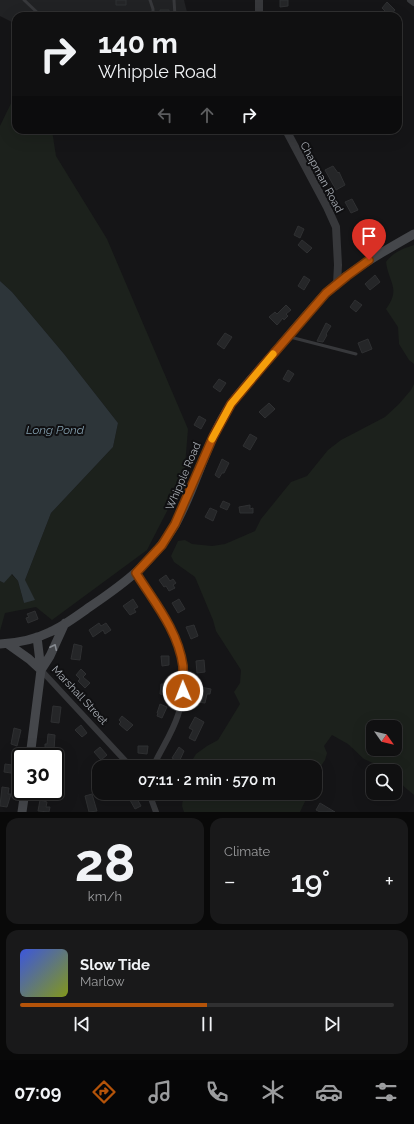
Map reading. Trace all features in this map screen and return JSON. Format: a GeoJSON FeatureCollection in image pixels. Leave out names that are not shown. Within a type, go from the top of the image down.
{"type":"FeatureCollection","features":[{"type":"Feature","properties":{"kind":"main road","name":"Whipple Road"},"geometry":{"type":"LineString","coordinates":[[4,644],[18,643],[50,633],[124,583],[136,573],[162,545],[175,524],[213,437],[231,404],[326,293],[369,260],[414,234]]}},
{"type":"Feature","properties":{"kind":"main road"},"geometry":{"type":"LineString","coordinates":[[41,670],[50,656],[65,623]]}},
{"type":"Feature","properties":{"kind":"main road"},"geometry":{"type":"LineString","coordinates":[[31,748],[41,670],[37,637]]}},
{"type":"Feature","properties":{"kind":"main road","name":"Marshall Street"},"geometry":{"type":"LineString","coordinates":[[4,644],[41,670]]}},
{"type":"Feature","properties":{"kind":"main road"},"geometry":{"type":"LineString","coordinates":[[22,812],[24,800]]}},
{"type":"Feature","properties":{"kind":"street"},"geometry":{"type":"LineString","coordinates":[[259,0],[259,12]]}},
{"type":"Feature","properties":{"kind":"street"},"geometry":{"type":"LineString","coordinates":[[410,0],[414,3]]}},
{"type":"Feature","properties":{"kind":"street","name":"Chapman Road"},"geometry":{"type":"LineString","coordinates":[[288,134],[336,227],[338,265],[337,284]]}},
{"type":"Feature","properties":{"kind":"street"},"geometry":{"type":"LineString","coordinates":[[136,573],[170,625],[177,642],[182,666],[183,691],[178,714],[157,760]]}},
{"type":"Feature","properties":{"kind":"street","name":"Marshall Street"},"geometry":{"type":"LineString","coordinates":[[41,670],[125,760]]}},
{"type":"Feature","properties":{"kind":"street"},"geometry":{"type":"LineString","coordinates":[[152,800],[156,812]]}},
{"type":"Feature","properties":{"kind":"lane"},"geometry":{"type":"LineString","coordinates":[[24,0],[37,12]]}},
{"type":"Feature","properties":{"kind":"lane"},"geometry":{"type":"LineString","coordinates":[[150,0],[153,12]]}},
{"type":"Feature","properties":{"kind":"lane"},"geometry":{"type":"LineString","coordinates":[[174,0],[175,12]]}},
{"type":"Feature","properties":{"kind":"lane"},"geometry":{"type":"LineString","coordinates":[[288,336],[356,354]]}},
{"type":"Feature","properties":{"kind":"shaded area"},"geometry":{"type":"Polygon","coordinates":[[[0,0],[184,0],[187,12],[12,12],[12,22],[0,16],[0,0]]]}},
{"type":"Feature","properties":{"kind":"shaded area"},"geometry":{"type":"Polygon","coordinates":[[[12,101],[12,134],[53,134],[56,156],[107,239],[188,429],[184,478],[147,550],[52,620],[36,607],[5,613],[0,631],[0,581],[4,583],[11,574],[18,581],[24,603],[25,580],[51,513],[113,447],[118,423],[64,354],[12,292],[0,281],[0,126],[12,101]]]}},
{"type":"Feature","properties":{"kind":"shaded area"},"geometry":{"type":"Polygon","coordinates":[[[414,245],[414,364],[409,360],[399,344],[398,327],[386,309],[393,296],[393,286],[386,262],[395,253],[414,245]]]}},
{"type":"Feature","properties":{"kind":"shaded area"},"geometry":{"type":"Polygon","coordinates":[[[414,384],[414,795],[402,785],[402,764],[375,764],[364,759],[348,744],[332,735],[324,746],[327,753],[322,764],[322,760],[192,760],[196,754],[218,740],[240,704],[234,692],[240,683],[241,670],[216,631],[195,577],[174,562],[171,556],[178,541],[185,540],[192,544],[212,546],[225,544],[255,531],[261,519],[291,482],[307,476],[328,450],[341,440],[385,417],[399,404],[414,384]]]}},
{"type":"Feature","properties":{"kind":"shaded area"},"geometry":{"type":"Polygon","coordinates":[[[183,800],[306,800],[300,812],[184,812],[182,806],[183,800]]]}},
{"type":"Feature","properties":{"kind":"water","name":"Long Pond"},"geometry":{"type":"Polygon","coordinates":[[[0,281],[12,292],[64,354],[118,423],[113,447],[51,513],[25,580],[35,600],[24,603],[18,581],[12,574],[4,583],[0,581],[0,281]]]}},
{"type":"Feature","properties":{"kind":"building"},"geometry":{"type":"Polygon","coordinates":[[[116,0],[126,0],[126,5],[116,5],[116,0]]]}},
{"type":"Feature","properties":{"kind":"building"},"geometry":{"type":"Polygon","coordinates":[[[280,0],[288,0],[288,6],[280,7],[280,0]]]}},
{"type":"Feature","properties":{"kind":"building"},"geometry":{"type":"Polygon","coordinates":[[[387,2],[395,10],[393,12],[386,12],[382,8],[387,2]]]}},
{"type":"Feature","properties":{"kind":"building"},"geometry":{"type":"Polygon","coordinates":[[[160,10],[169,10],[169,12],[160,12],[160,10]]]}},
{"type":"Feature","properties":{"kind":"building"},"geometry":{"type":"Polygon","coordinates":[[[333,166],[338,173],[339,172],[345,185],[336,190],[325,170],[333,166]]]}},
{"type":"Feature","properties":{"kind":"building"},"geometry":{"type":"Polygon","coordinates":[[[352,199],[358,210],[351,213],[345,202],[352,199]]]}},
{"type":"Feature","properties":{"kind":"building"},"geometry":{"type":"Polygon","coordinates":[[[298,226],[304,229],[300,238],[294,235],[298,226]]]}},
{"type":"Feature","properties":{"kind":"building"},"geometry":{"type":"Polygon","coordinates":[[[360,227],[371,241],[365,246],[357,237],[360,234],[356,230],[360,227]]]}},
{"type":"Feature","properties":{"kind":"building"},"geometry":{"type":"Polygon","coordinates":[[[302,240],[312,248],[307,253],[298,245],[302,240]]]}},
{"type":"Feature","properties":{"kind":"building"},"geometry":{"type":"Polygon","coordinates":[[[375,275],[380,282],[370,290],[365,284],[375,275]]]}},
{"type":"Feature","properties":{"kind":"building"},"geometry":{"type":"Polygon","coordinates":[[[304,276],[310,280],[304,290],[298,286],[304,276]]]}},
{"type":"Feature","properties":{"kind":"building"},"geometry":{"type":"Polygon","coordinates":[[[355,300],[362,305],[356,312],[350,307],[355,300]]]}},
{"type":"Feature","properties":{"kind":"building"},"geometry":{"type":"Polygon","coordinates":[[[286,305],[291,310],[286,314],[288,316],[284,320],[283,318],[277,325],[269,317],[275,312],[277,314],[286,305]]]}},
{"type":"Feature","properties":{"kind":"building"},"geometry":{"type":"Polygon","coordinates":[[[326,323],[331,326],[326,334],[327,335],[323,342],[317,341],[326,323]]]}},
{"type":"Feature","properties":{"kind":"building"},"geometry":{"type":"Polygon","coordinates":[[[225,333],[232,337],[224,349],[217,344],[225,333]]]}},
{"type":"Feature","properties":{"kind":"building"},"geometry":{"type":"Polygon","coordinates":[[[368,339],[372,349],[362,353],[358,343],[368,339]]]}},
{"type":"Feature","properties":{"kind":"building"},"geometry":{"type":"Polygon","coordinates":[[[288,370],[294,374],[289,382],[283,379],[288,370]]]}},
{"type":"Feature","properties":{"kind":"building"},"geometry":{"type":"Polygon","coordinates":[[[219,379],[226,383],[220,392],[213,387],[219,379]]]}},
{"type":"Feature","properties":{"kind":"building"},"geometry":{"type":"Polygon","coordinates":[[[269,403],[275,409],[265,418],[259,412],[269,403]]]}},
{"type":"Feature","properties":{"kind":"building"},"geometry":{"type":"Polygon","coordinates":[[[199,416],[206,420],[201,429],[194,425],[199,416]]]}},
{"type":"Feature","properties":{"kind":"building"},"geometry":{"type":"Polygon","coordinates":[[[250,434],[257,438],[250,450],[243,446],[250,434]]]}},
{"type":"Feature","properties":{"kind":"building"},"geometry":{"type":"Polygon","coordinates":[[[222,459],[229,463],[224,473],[222,473],[219,478],[215,475],[222,459]]]}},
{"type":"Feature","properties":{"kind":"building"},"geometry":{"type":"Polygon","coordinates":[[[223,501],[230,504],[227,510],[220,507],[223,501]]]}},
{"type":"Feature","properties":{"kind":"building"},"geometry":{"type":"Polygon","coordinates":[[[250,505],[250,509],[253,508],[253,513],[240,513],[239,507],[250,505]]]}},
{"type":"Feature","properties":{"kind":"building"},"geometry":{"type":"Polygon","coordinates":[[[210,508],[217,511],[213,521],[205,517],[210,508]]]}},
{"type":"Feature","properties":{"kind":"building"},"geometry":{"type":"Polygon","coordinates":[[[166,575],[170,581],[173,579],[176,583],[173,585],[175,588],[169,591],[159,580],[166,575]]]}},
{"type":"Feature","properties":{"kind":"building"},"geometry":{"type":"Polygon","coordinates":[[[133,599],[138,607],[134,609],[136,612],[130,615],[123,606],[133,599]]]}},
{"type":"Feature","properties":{"kind":"building"},"geometry":{"type":"Polygon","coordinates":[[[179,599],[185,609],[178,613],[172,603],[179,599]]]}},
{"type":"Feature","properties":{"kind":"building"},"geometry":{"type":"Polygon","coordinates":[[[35,611],[38,619],[28,623],[26,618],[29,617],[27,614],[35,611]]]}},
{"type":"Feature","properties":{"kind":"building"},"geometry":{"type":"Polygon","coordinates":[[[99,623],[101,626],[106,623],[111,630],[105,634],[103,630],[93,637],[89,630],[99,623]]]}},
{"type":"Feature","properties":{"kind":"building"},"geometry":{"type":"Polygon","coordinates":[[[194,625],[198,636],[191,639],[186,627],[194,625]]]}},
{"type":"Feature","properties":{"kind":"building"},"geometry":{"type":"Polygon","coordinates":[[[74,644],[82,646],[80,660],[71,659],[74,644]]]}},
{"type":"Feature","properties":{"kind":"building"},"geometry":{"type":"Polygon","coordinates":[[[161,656],[169,656],[169,665],[162,666],[161,656]]]}},
{"type":"Feature","properties":{"kind":"building"},"geometry":{"type":"Polygon","coordinates":[[[204,660],[205,672],[197,673],[196,661],[204,660]]]}},
{"type":"Feature","properties":{"kind":"building"},"geometry":{"type":"Polygon","coordinates":[[[81,669],[86,674],[83,677],[90,683],[85,688],[78,681],[80,679],[76,675],[81,669]]]}},
{"type":"Feature","properties":{"kind":"building"},"geometry":{"type":"Polygon","coordinates":[[[161,684],[169,684],[167,695],[160,694],[161,684]]]}},
{"type":"Feature","properties":{"kind":"building"},"geometry":{"type":"Polygon","coordinates":[[[200,687],[211,689],[210,694],[207,694],[205,703],[197,702],[200,687]]]}},
{"type":"Feature","properties":{"kind":"building"},"geometry":{"type":"Polygon","coordinates":[[[160,704],[167,707],[162,718],[157,716],[160,704]]]}},
{"type":"Feature","properties":{"kind":"building"},"geometry":{"type":"Polygon","coordinates":[[[53,706],[61,707],[59,723],[51,722],[53,706]]]}},
{"type":"Feature","properties":{"kind":"building"},"geometry":{"type":"Polygon","coordinates":[[[122,716],[133,725],[127,731],[119,724],[121,722],[119,720],[122,716]]]}},
{"type":"Feature","properties":{"kind":"building"},"geometry":{"type":"Polygon","coordinates":[[[195,717],[204,722],[195,741],[189,738],[193,730],[189,728],[195,717]]]}},
{"type":"Feature","properties":{"kind":"building"},"geometry":{"type":"Polygon","coordinates":[[[81,725],[87,733],[82,737],[75,730],[81,725]]]}},
{"type":"Feature","properties":{"kind":"building"},"geometry":{"type":"Polygon","coordinates":[[[14,728],[21,730],[17,746],[11,744],[14,728]]]}},
{"type":"Feature","properties":{"kind":"building"},"geometry":{"type":"Polygon","coordinates":[[[48,734],[55,735],[54,748],[45,748],[45,744],[47,744],[48,734]]]}},
{"type":"Feature","properties":{"kind":"building"},"geometry":{"type":"Polygon","coordinates":[[[138,746],[148,746],[147,754],[138,753],[138,746]]]}},
{"type":"Feature","properties":{"kind":"building"},"geometry":{"type":"Polygon","coordinates":[[[100,747],[107,755],[101,760],[94,752],[100,747]]]}},
{"type":"Feature","properties":{"kind":"building"},"geometry":{"type":"Polygon","coordinates":[[[179,747],[184,751],[180,760],[172,758],[179,747]]]}},
{"type":"Feature","properties":{"kind":"building"},"geometry":{"type":"Polygon","coordinates":[[[5,764],[12,765],[11,773],[4,772],[5,764]]]}},
{"type":"Feature","properties":{"kind":"building"},"geometry":{"type":"Polygon","coordinates":[[[2,787],[9,788],[8,794],[11,794],[7,807],[0,806],[2,787]]]}},
{"type":"Feature","properties":{"kind":"building"},"geometry":{"type":"Polygon","coordinates":[[[92,794],[92,800],[94,800],[97,811],[89,812],[85,796],[92,794]]]}},
{"type":"Feature","properties":{"kind":"building"},"geometry":{"type":"Polygon","coordinates":[[[40,800],[47,802],[46,807],[50,807],[49,812],[38,811],[40,800]]]}},
{"type":"Feature","properties":{"kind":"building"},"geometry":{"type":"Polygon","coordinates":[[[130,800],[138,800],[141,806],[135,809],[130,800]]]}},
{"type":"Feature","properties":{"kind":"building"},"geometry":{"type":"Polygon","coordinates":[[[320,803],[335,812],[320,812],[316,810],[320,803]]]}},
{"type":"Feature","properties":{"kind":"slow traffic"},"geometry":{"type":"LineString","coordinates":[[212,439],[231,404],[273,354]]}},
{"type":"Feature","properties":{"kind":"route"},"geometry":{"type":"LineString","coordinates":[[183,691],[182,666],[177,642],[170,625],[136,573],[162,545],[175,524],[213,437],[231,404],[326,293],[369,260]]}}]}
